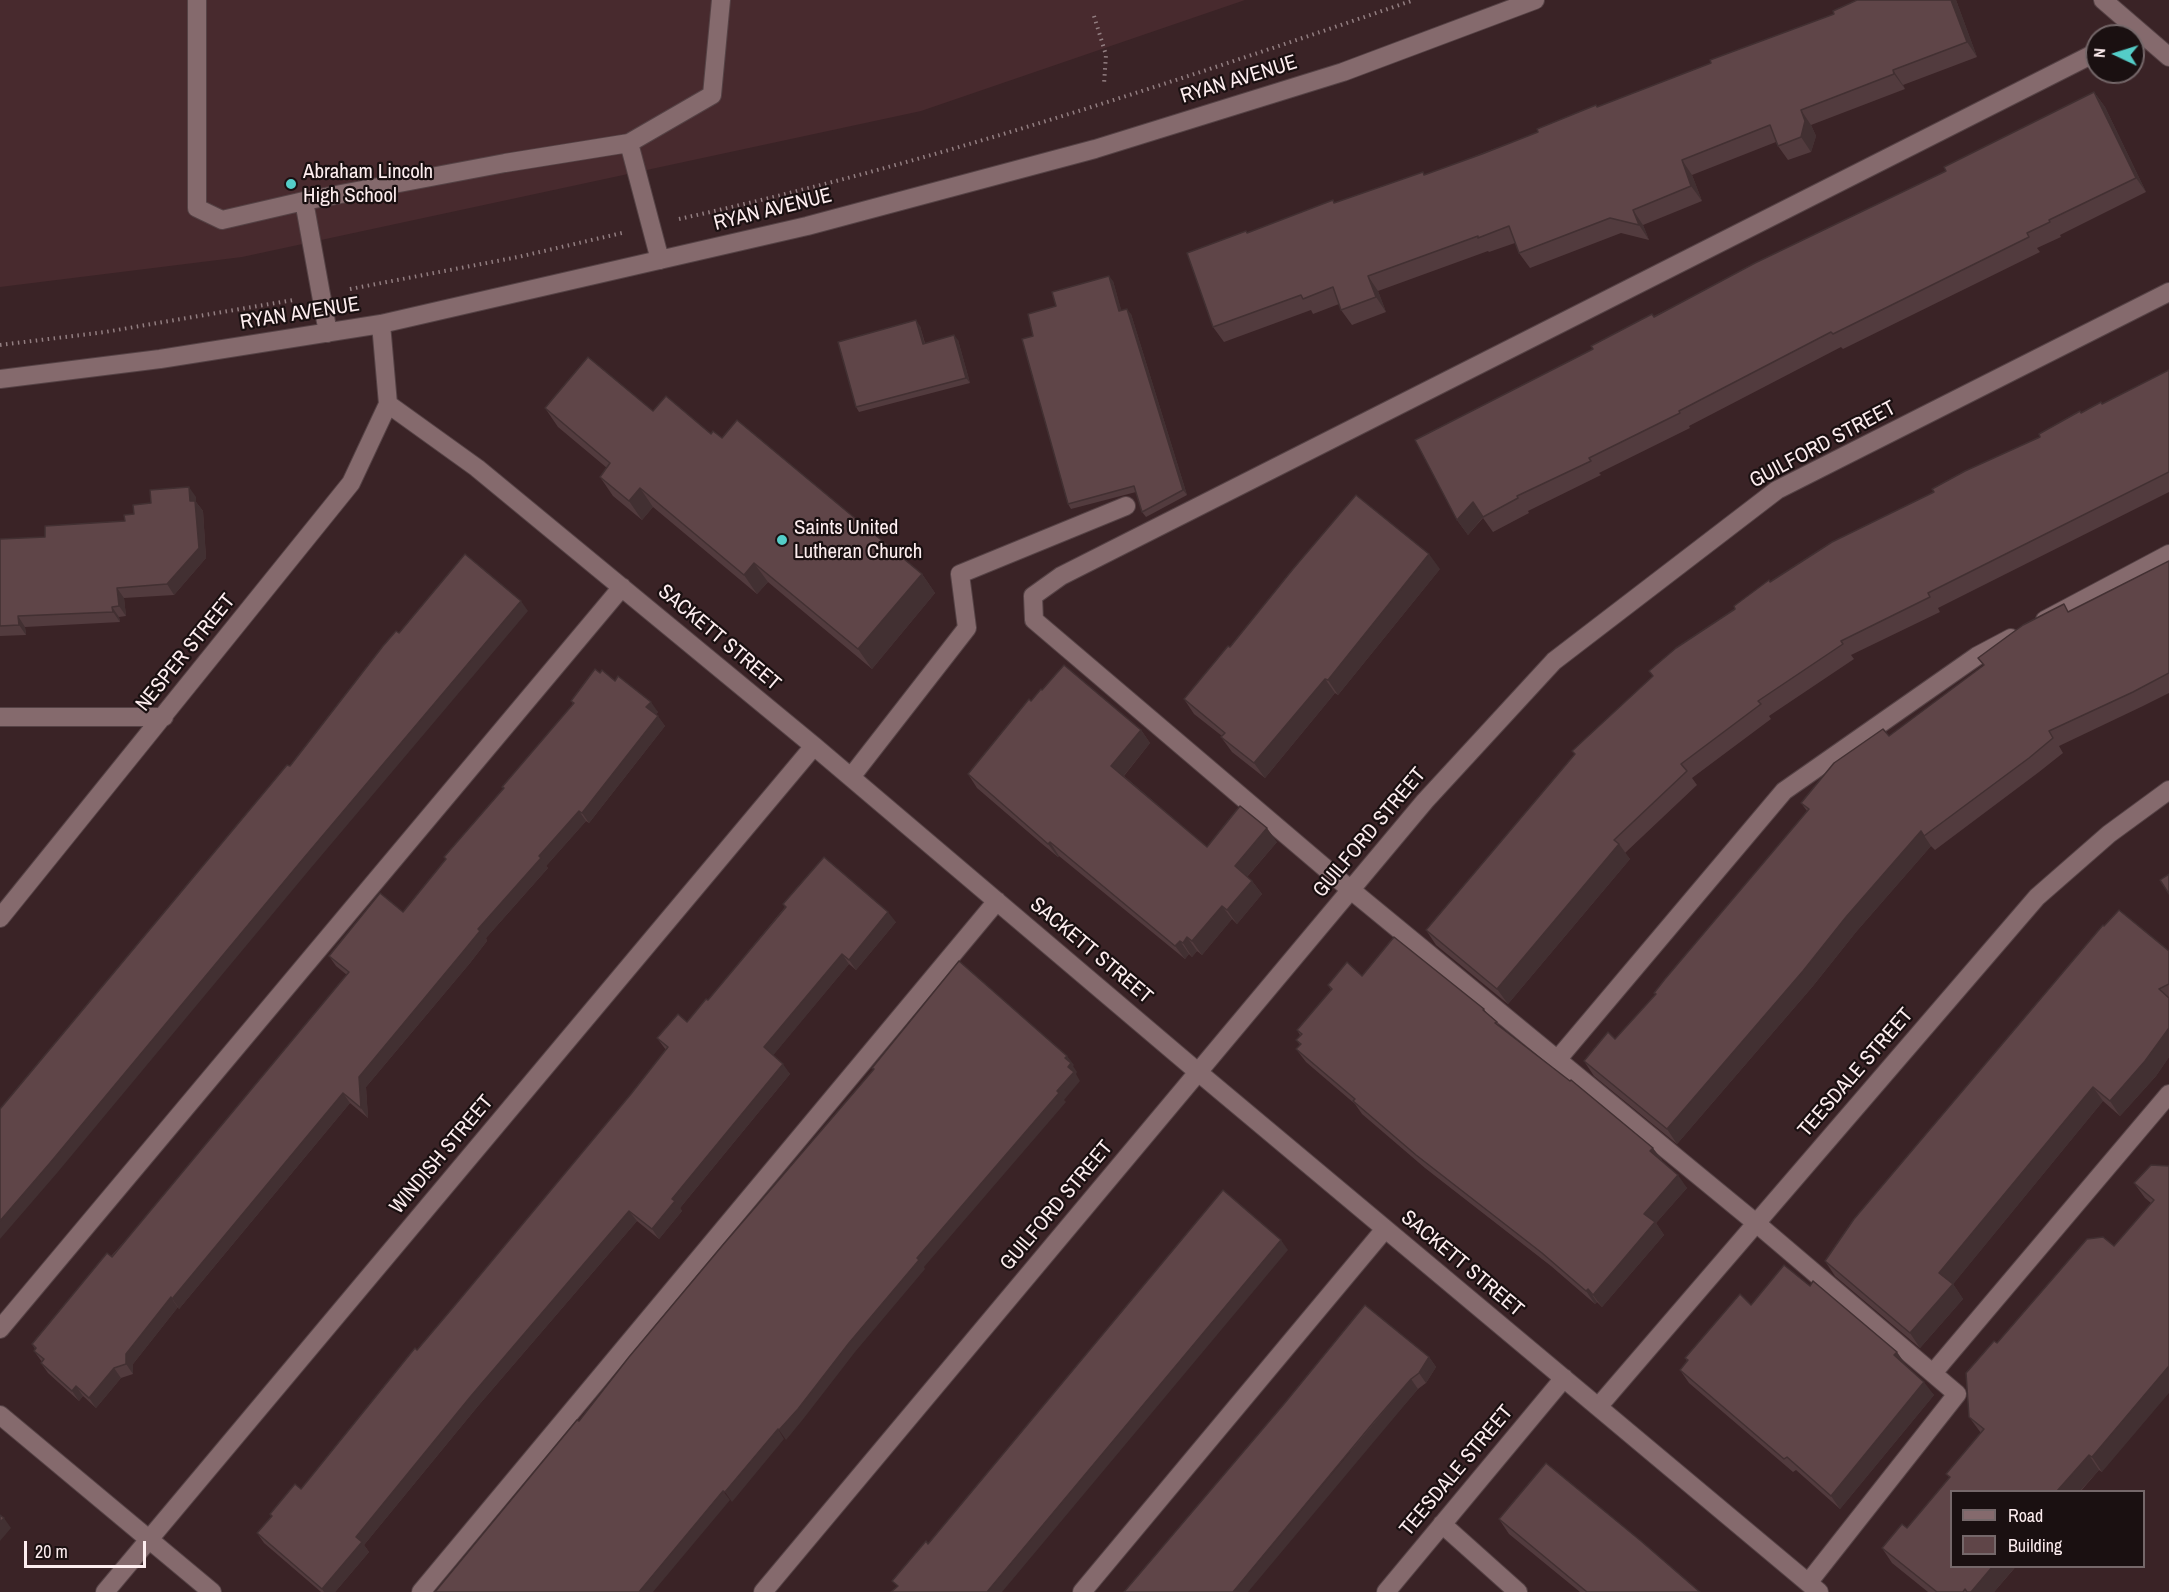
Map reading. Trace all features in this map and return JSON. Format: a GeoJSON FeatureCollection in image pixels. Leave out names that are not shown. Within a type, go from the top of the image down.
{"type":"FeatureCollection","features":[{"type":"Feature","properties":{"kind":"street"},"geometry":{"type":"LineString","coordinates":[[196,0],[197,208],[222,220],[304,201],[505,163],[629,143],[712,95],[721,0]]}},
{"type":"Feature","properties":{"kind":"street","name":"RYAN AVENUE"},"geometry":{"type":"LineString","coordinates":[[0,379],[160,359],[381,324],[807,226],[1095,149],[1343,72],[1535,0]]}},
{"type":"Feature","properties":{"kind":"street"},"geometry":{"type":"LineString","coordinates":[[2103,0],[2125,24]]}},
{"type":"Feature","properties":{"kind":"street"},"geometry":{"type":"LineString","coordinates":[[2145,41],[2169,57]]}},
{"type":"Feature","properties":{"kind":"street"},"geometry":{"type":"LineString","coordinates":[[1813,1587],[1957,1394],[1756,1223],[1351,890],[1034,620],[1033,596],[1060,576],[2085,58]]}},
{"type":"Feature","properties":{"kind":"street"},"geometry":{"type":"LineString","coordinates":[[629,143],[660,260]]}},
{"type":"Feature","properties":{"kind":"street"},"geometry":{"type":"LineString","coordinates":[[304,201],[328,333]]}},
{"type":"Feature","properties":{"kind":"street","name":"GUILFORD STREET"},"geometry":{"type":"LineString","coordinates":[[763,1592],[1425,801],[1554,661],[1777,490],[2169,292]]}},
{"type":"Feature","properties":{"kind":"street"},"geometry":{"type":"LineString","coordinates":[[381,324],[388,404]]}},
{"type":"Feature","properties":{"kind":"street","name":"SACKETT STREET"},"geometry":{"type":"LineString","coordinates":[[388,404],[477,468],[814,746],[1198,1072],[1813,1587]]}},
{"type":"Feature","properties":{"kind":"street","name":"NESPER STREET"},"geometry":{"type":"LineString","coordinates":[[0,918],[351,483],[388,404]]}},
{"type":"Feature","properties":{"kind":"street"},"geometry":{"type":"LineString","coordinates":[[851,777],[967,628],[960,574],[1126,506]]}},
{"type":"Feature","properties":{"kind":"street"},"geometry":{"type":"LineString","coordinates":[[1557,1060],[1784,791],[1977,656],[2169,554]]}},
{"type":"Feature","properties":{"kind":"street"},"geometry":{"type":"LineString","coordinates":[[0,1329],[622,587]]}},
{"type":"Feature","properties":{"kind":"street"},"geometry":{"type":"LineString","coordinates":[[0,717],[164,717]]}},
{"type":"Feature","properties":{"kind":"street","name":"WINDISH STREET"},"geometry":{"type":"LineString","coordinates":[[105,1592],[814,746]]}},
{"type":"Feature","properties":{"kind":"street","name":"TEESDALE STREET"},"geometry":{"type":"LineString","coordinates":[[1598,1407],[2037,897],[2109,834],[2169,790]]}},
{"type":"Feature","properties":{"kind":"street"},"geometry":{"type":"LineString","coordinates":[[421,1592],[997,901]]}},
{"type":"Feature","properties":{"kind":"street"},"geometry":{"type":"LineString","coordinates":[[1933,1373],[2169,1094]]}},
{"type":"Feature","properties":{"kind":"street"},"geometry":{"type":"LineString","coordinates":[[1082,1592],[1385,1229]]}},
{"type":"Feature","properties":{"kind":"street","name":"TEESDALE STREET"},"geometry":{"type":"LineString","coordinates":[[1386,1592],[1564,1378]]}},
{"type":"Feature","properties":{"kind":"street"},"geometry":{"type":"LineString","coordinates":[[0,1415],[212,1592]]}},
{"type":"Feature","properties":{"kind":"street"},"geometry":{"type":"LineString","coordinates":[[1442,1524],[1518,1592]]}},
{"type":"Feature","properties":{"kind":"path"},"geometry":{"type":"LineString","coordinates":[[0,345],[105,332],[322,295],[518,257],[651,226],[851,176],[996,136],[1202,72],[1414,0]]}},
{"type":"Feature","properties":{"kind":"path"},"geometry":{"type":"LineString","coordinates":[[1094,16],[1107,55],[1104,84]]}},
{"type":"Feature","properties":{"kind":"shaded area","name":"Abraham Lincoln High School"},"geometry":{"type":"Polygon","coordinates":[[[0,0],[1245,0],[921,111],[242,257],[0,287],[0,0]]]}},
{"type":"Feature","properties":{"kind":"building"},"geometry":{"type":"Polygon","coordinates":[[[1857,0],[1951,0],[1967,42],[1893,70],[1894,74],[1801,110],[1805,121],[1801,137],[1778,146],[1770,125],[1682,160],[1691,186],[1633,210],[1639,225],[1610,218],[1519,253],[1509,226],[1368,276],[1376,297],[1341,310],[1333,287],[1303,299],[1301,295],[1213,327],[1187,253],[1333,200],[1334,203],[1482,154],[1538,132],[1537,129],[1596,105],[1597,107],[1711,63],[1710,60],[1834,14],[1833,11],[1857,0]]]}},
{"type":"Feature","properties":{"kind":"building"},"geometry":{"type":"Polygon","coordinates":[[[2094,92],[2136,178],[2049,220],[2050,222],[2027,233],[2029,237],[1833,334],[1831,332],[1679,411],[1680,413],[1589,458],[1591,461],[1517,496],[1518,498],[1483,517],[1473,502],[1457,520],[1415,440],[1593,349],[1591,346],[1652,314],[1654,317],[1755,263],[1946,171],[1944,167],[2094,92]]]}},
{"type":"Feature","properties":{"kind":"building"},"geometry":{"type":"Polygon","coordinates":[[[1109,276],[1119,311],[1127,309],[1183,490],[1142,512],[1134,486],[1068,504],[1022,339],[1033,336],[1028,314],[1056,306],[1052,292],[1109,276]]]}},
{"type":"Feature","properties":{"kind":"building"},"geometry":{"type":"Polygon","coordinates":[[[916,320],[923,344],[954,335],[966,378],[856,407],[838,342],[916,320]]]}},
{"type":"Feature","properties":{"kind":"building","name":"Saints United Lutheran Church"},"geometry":{"type":"Polygon","coordinates":[[[588,357],[653,411],[666,396],[711,434],[713,431],[722,438],[737,420],[922,574],[858,649],[754,563],[744,575],[640,488],[629,501],[600,477],[610,463],[545,408],[588,357]]]}},
{"type":"Feature","properties":{"kind":"building"},"geometry":{"type":"Polygon","coordinates":[[[2169,370],[2169,472],[1928,593],[1930,597],[1841,641],[1843,644],[1758,701],[1761,704],[1681,764],[1687,771],[1614,840],[1619,844],[1497,989],[1426,930],[1575,754],[1572,751],[1653,676],[1649,671],[1676,648],[1735,609],[1734,606],[1769,580],[1770,582],[1832,542],[1934,492],[1932,489],[1965,471],[2040,437],[2039,434],[2080,411],[2081,413],[2101,402],[2102,404],[2169,370]]]}},
{"type":"Feature","properties":{"kind":"building"},"geometry":{"type":"Polygon","coordinates":[[[189,487],[190,501],[195,501],[199,548],[167,584],[117,588],[119,606],[112,607],[113,612],[18,616],[19,625],[0,626],[0,539],[45,537],[45,526],[125,521],[124,515],[134,514],[133,505],[151,503],[150,490],[189,487]]]}},
{"type":"Feature","properties":{"kind":"building"},"geometry":{"type":"Polygon","coordinates":[[[1356,495],[1429,554],[1328,680],[1325,679],[1254,763],[1221,737],[1225,733],[1184,699],[1356,495]]]}},
{"type":"Feature","properties":{"kind":"building"},"geometry":{"type":"Polygon","coordinates":[[[465,554],[521,601],[0,1221],[0,1109],[287,765],[290,766],[383,646],[396,631],[399,633],[465,554]]]}},
{"type":"Feature","properties":{"kind":"building"},"geometry":{"type":"Polygon","coordinates":[[[2169,561],[2169,673],[2049,731],[2053,738],[2029,758],[1924,836],[1921,831],[1667,1129],[1584,1061],[1608,1032],[1615,1039],[1656,994],[1654,993],[1665,979],[1809,809],[1801,803],[1834,763],[1883,729],[1889,736],[1984,665],[1978,658],[2023,625],[2064,604],[2068,612],[2169,561]]]}},
{"type":"Feature","properties":{"kind":"building"},"geometry":{"type":"Polygon","coordinates":[[[1064,665],[1141,730],[1111,766],[1207,847],[1240,806],[1267,828],[1235,866],[1252,881],[1227,910],[1222,906],[1192,941],[1187,937],[1183,943],[1180,941],[1175,946],[1050,842],[1048,844],[968,774],[1029,699],[1031,701],[1064,665]]]}},
{"type":"Feature","properties":{"kind":"building"},"geometry":{"type":"Polygon","coordinates":[[[595,669],[600,673],[602,670],[615,681],[618,676],[651,702],[646,707],[658,716],[582,813],[579,811],[539,856],[541,858],[478,929],[480,931],[359,1077],[361,1108],[343,1093],[172,1299],[171,1297],[126,1354],[126,1364],[114,1368],[89,1398],[76,1386],[72,1391],[41,1363],[44,1359],[34,1351],[36,1348],[32,1344],[107,1253],[112,1257],[349,972],[329,956],[380,893],[403,912],[446,859],[444,857],[574,703],[571,701],[595,669]]]}},
{"type":"Feature","properties":{"kind":"building"},"geometry":{"type":"Polygon","coordinates":[[[824,857],[888,912],[849,960],[842,954],[764,1047],[783,1064],[672,1199],[675,1201],[652,1229],[629,1211],[471,1396],[356,1537],[362,1542],[322,1589],[257,1533],[272,1516],[270,1514],[295,1484],[301,1489],[415,1348],[417,1350],[631,1094],[668,1047],[657,1038],[678,1014],[687,1022],[706,999],[708,1000],[786,907],[783,904],[824,857]]]}},
{"type":"Feature","properties":{"kind":"building"},"geometry":{"type":"Polygon","coordinates":[[[2169,874],[2169,894],[2160,880],[2169,874]]]}},
{"type":"Feature","properties":{"kind":"building"},"geometry":{"type":"Polygon","coordinates":[[[2119,910],[2169,951],[2169,984],[2159,989],[2169,998],[2169,1028],[2145,1061],[2110,1101],[2093,1087],[1939,1273],[1953,1284],[1910,1333],[1825,1261],[1854,1219],[2103,925],[2119,910]]]}},
{"type":"Feature","properties":{"kind":"building"},"geometry":{"type":"Polygon","coordinates":[[[1394,937],[1484,1009],[1497,1022],[1495,1023],[1571,1080],[1653,1148],[1650,1151],[1678,1175],[1644,1214],[1655,1222],[1593,1295],[1416,1155],[1296,1049],[1301,1044],[1296,1040],[1302,1034],[1297,1030],[1332,989],[1328,985],[1347,962],[1362,976],[1394,937]]]}},
{"type":"Feature","properties":{"kind":"building"},"geometry":{"type":"Polygon","coordinates":[[[959,961],[1067,1056],[1065,1058],[1071,1063],[1068,1067],[1074,1072],[1057,1091],[1059,1093],[917,1258],[919,1260],[849,1343],[798,1409],[778,1429],[725,1492],[723,1491],[639,1592],[435,1592],[722,1246],[874,1069],[872,1068],[959,961]]]}},
{"type":"Feature","properties":{"kind":"building"},"geometry":{"type":"Polygon","coordinates":[[[2151,1165],[2169,1166],[2169,1366],[2092,1457],[2089,1455],[2058,1490],[1950,1490],[1950,1568],[1991,1568],[1971,1592],[1965,1589],[1963,1592],[1937,1592],[1882,1548],[1902,1524],[1907,1528],[1950,1477],[1946,1474],[1984,1429],[1969,1417],[1966,1373],[1994,1341],[1997,1343],[2087,1239],[2103,1237],[2114,1246],[2154,1200],[2134,1183],[2151,1165]]]}},
{"type":"Feature","properties":{"kind":"building"},"geometry":{"type":"Polygon","coordinates":[[[1223,1190],[1281,1240],[987,1592],[891,1592],[898,1586],[892,1581],[926,1541],[928,1544],[1223,1190]]]}},
{"type":"Feature","properties":{"kind":"building"},"geometry":{"type":"Polygon","coordinates":[[[1784,1265],[1810,1286],[1813,1281],[1897,1352],[1894,1355],[1924,1382],[1831,1496],[1680,1370],[1688,1360],[1685,1358],[1740,1294],[1751,1305],[1784,1265]]]}},
{"type":"Feature","properties":{"kind":"building"},"geometry":{"type":"Polygon","coordinates":[[[1365,1305],[1429,1357],[1419,1373],[1411,1379],[1373,1423],[1233,1592],[1124,1592],[1284,1404],[1365,1305]]]}},
{"type":"Feature","properties":{"kind":"building"},"geometry":{"type":"Polygon","coordinates":[[[1546,1463],[1700,1592],[1587,1592],[1499,1519],[1546,1463]]]}},
{"type":"Feature","properties":{"kind":"place","name":"Abraham Lincoln High School"},"geometry":{"type":"Point","coordinates":[291,184]}},
{"type":"Feature","properties":{"kind":"place","name":"Saints United Lutheran Church"},"geometry":{"type":"Point","coordinates":[782,540]}}]}
